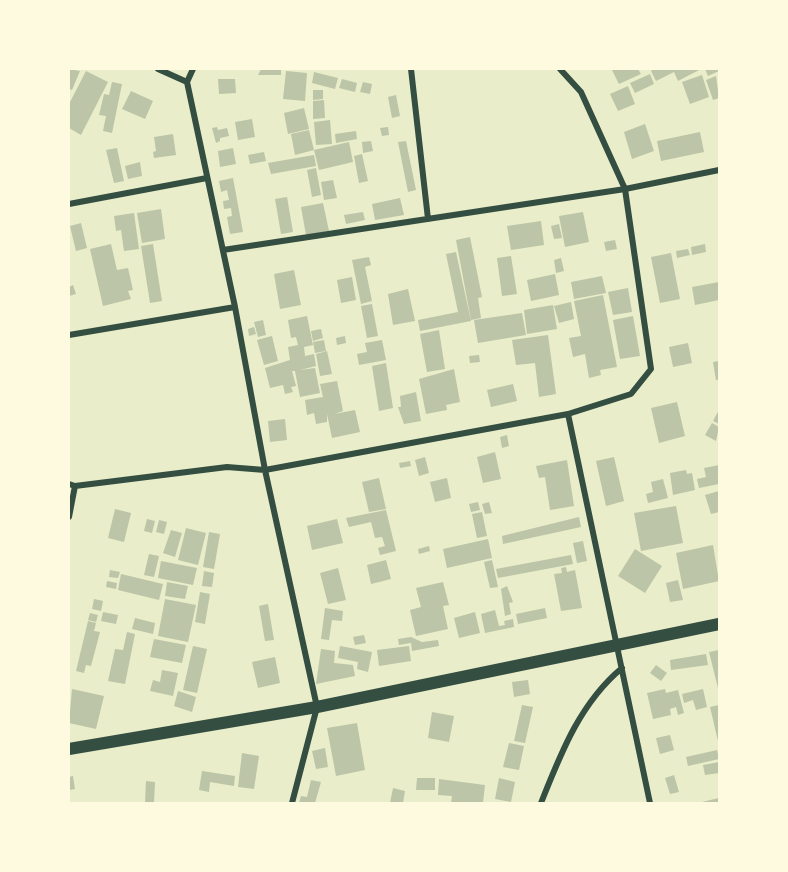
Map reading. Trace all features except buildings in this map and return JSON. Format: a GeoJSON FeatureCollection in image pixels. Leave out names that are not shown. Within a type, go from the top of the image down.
{"type":"FeatureCollection","features":[{"type":"Feature","properties":{"kind":"main road"},"geometry":{"type":"LineString","coordinates":[[69,749],[317,707],[719,624]]}},
{"type":"Feature","properties":{"kind":"street"},"geometry":{"type":"LineString","coordinates":[[158,69],[187,82]]}},
{"type":"Feature","properties":{"kind":"street"},"geometry":{"type":"LineString","coordinates":[[193,69],[187,82],[235,307],[265,470],[317,707],[292,803]]}},
{"type":"Feature","properties":{"kind":"street"},"geometry":{"type":"LineString","coordinates":[[411,69],[428,219]]}},
{"type":"Feature","properties":{"kind":"street"},"geometry":{"type":"LineString","coordinates":[[69,517],[72,485],[227,467],[265,470],[568,414],[631,394],[651,369],[625,189],[581,92],[560,69]]}},
{"type":"Feature","properties":{"kind":"street"},"geometry":{"type":"LineString","coordinates":[[223,250],[625,189],[719,170]]}},
{"type":"Feature","properties":{"kind":"street"},"geometry":{"type":"LineString","coordinates":[[69,204],[207,178]]}},
{"type":"Feature","properties":{"kind":"street"},"geometry":{"type":"LineString","coordinates":[[69,335],[235,307]]}},
{"type":"Feature","properties":{"kind":"street"},"geometry":{"type":"LineString","coordinates":[[568,414],[651,803]]}},
{"type":"Feature","properties":{"kind":"street"},"geometry":{"type":"LineString","coordinates":[[541,803],[560,754],[591,698],[622,668]]}}]}
